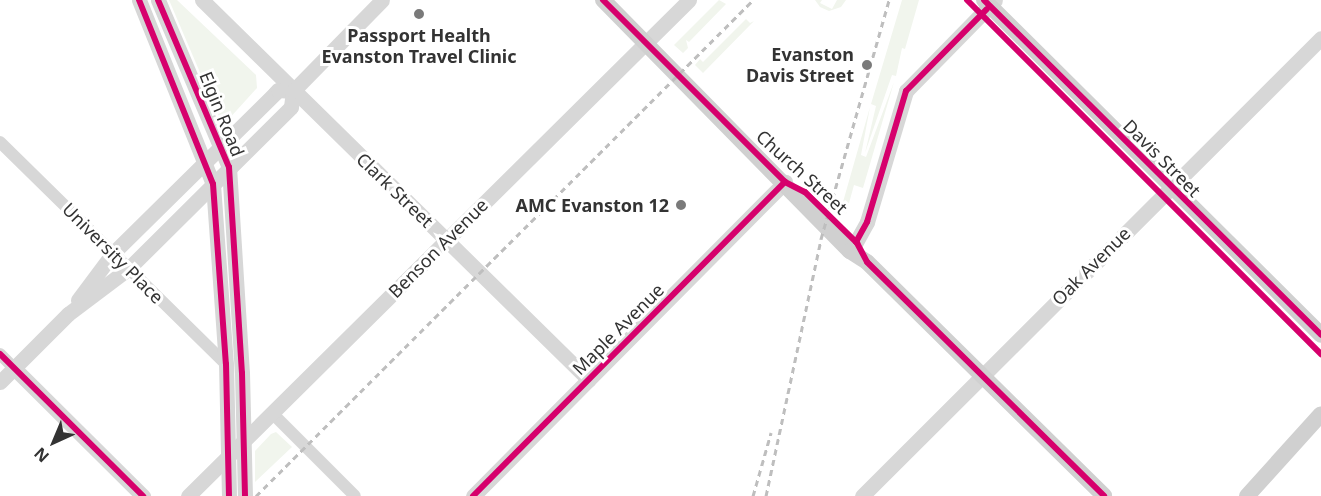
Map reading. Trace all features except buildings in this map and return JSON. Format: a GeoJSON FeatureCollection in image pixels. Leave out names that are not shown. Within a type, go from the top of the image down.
{"type":"FeatureCollection","features":[{"type":"Feature","properties":{"kind":"main road","name":"Church Street"},"geometry":{"type":"LineString","coordinates":[[603,0],[784,182],[798,200],[850,251],[867,262],[1104,496]]}},
{"type":"Feature","properties":{"kind":"main road","name":"Davis Street"},"geometry":{"type":"LineString","coordinates":[[989,2],[1171,188],[1321,335]]}},
{"type":"Feature","properties":{"kind":"main road","name":"Church Street"},"geometry":{"type":"LineString","coordinates":[[784,182],[805,192],[856,242],[867,262]]}},
{"type":"Feature","properties":{"kind":"main road"},"geometry":{"type":"LineString","coordinates":[[1247,496],[1321,414]]}},
{"type":"Feature","properties":{"kind":"street","name":"Elgin Road"},"geometry":{"type":"LineString","coordinates":[[139,0],[213,184],[226,364],[229,496]]}},
{"type":"Feature","properties":{"kind":"street","name":"Elgin Road"},"geometry":{"type":"LineString","coordinates":[[158,0],[229,167],[242,373],[245,496]]}},
{"type":"Feature","properties":{"kind":"street","name":"Clark Street"},"geometry":{"type":"LineString","coordinates":[[202,0],[589,380]]}},
{"type":"Feature","properties":{"kind":"street"},"geometry":{"type":"LineString","coordinates":[[0,382],[68,314],[129,268],[291,107],[293,91],[382,0]]}},
{"type":"Feature","properties":{"kind":"street","name":"Benson Avenue"},"geometry":{"type":"LineString","coordinates":[[188,496],[689,0]]}},
{"type":"Feature","properties":{"kind":"street"},"geometry":{"type":"LineString","coordinates":[[856,242],[867,222],[906,91],[989,2]]}},
{"type":"Feature","properties":{"kind":"street","name":"Oak Avenue"},"geometry":{"type":"LineString","coordinates":[[862,496],[1321,38]]}},
{"type":"Feature","properties":{"kind":"street"},"geometry":{"type":"LineString","coordinates":[[276,74],[293,75],[317,66]]}},
{"type":"Feature","properties":{"kind":"street"},"geometry":{"type":"LineString","coordinates":[[68,314],[113,253],[278,90],[293,91]]}},
{"type":"Feature","properties":{"kind":"street","name":"University Place"},"geometry":{"type":"LineString","coordinates":[[0,142],[226,364]]}},
{"type":"Feature","properties":{"kind":"street","name":"Maple Avenue"},"geometry":{"type":"LineString","coordinates":[[473,496],[784,182]]}},
{"type":"Feature","properties":{"kind":"street"},"geometry":{"type":"LineString","coordinates":[[0,354],[143,496]]}},
{"type":"Feature","properties":{"kind":"street"},"geometry":{"type":"LineString","coordinates":[[272,412],[355,496]]}},
{"type":"Feature","properties":{"kind":"shaded area"},"geometry":{"type":"Polygon","coordinates":[[[169,0],[177,0],[256,75],[257,88],[227,121],[222,121],[219,117],[169,0]]]}},
{"type":"Feature","properties":{"kind":"shaded area"},"geometry":{"type":"Polygon","coordinates":[[[719,0],[726,4],[689,42],[686,40],[688,48],[683,53],[674,45],[719,0]]]}},
{"type":"Feature","properties":{"kind":"shaded area"},"geometry":{"type":"Polygon","coordinates":[[[815,0],[822,0],[820,3],[832,9],[837,0],[846,0],[841,7],[829,11],[820,7],[815,0]]]}},
{"type":"Feature","properties":{"kind":"shaded area"},"geometry":{"type":"Polygon","coordinates":[[[902,0],[919,0],[905,49],[902,48],[896,76],[892,75],[865,153],[876,106],[871,104],[902,0]]]}},
{"type":"Feature","properties":{"kind":"shaded area"},"geometry":{"type":"Polygon","coordinates":[[[746,19],[750,23],[754,21],[703,73],[695,65],[700,59],[703,62],[746,19]]]}},
{"type":"Feature","properties":{"kind":"shaded area"},"geometry":{"type":"Polygon","coordinates":[[[894,82],[863,188],[854,185],[846,214],[841,209],[870,107],[861,155],[866,157],[894,82]]]}},
{"type":"Feature","properties":{"kind":"shaded area"},"geometry":{"type":"Polygon","coordinates":[[[276,432],[292,447],[255,482],[255,451],[271,434],[276,432]]]}},
{"type":"Feature","properties":{"kind":"railway"},"geometry":{"type":"LineString","coordinates":[[256,496],[753,0]]}},
{"type":"Feature","properties":{"kind":"railway"},"geometry":{"type":"LineString","coordinates":[[766,496],[821,239],[889,0]]}},
{"type":"Feature","properties":{"kind":"railway"},"geometry":{"type":"LineString","coordinates":[[753,496],[771,433]]}},
{"type":"Feature","properties":{"kind":"cycle path"},"geometry":{"type":"LineString","coordinates":[[139,0],[213,184],[226,364],[229,496]]}},
{"type":"Feature","properties":{"kind":"cycle path"},"geometry":{"type":"LineString","coordinates":[[158,0],[229,167],[242,373],[245,496]]}},
{"type":"Feature","properties":{"kind":"cycle path"},"geometry":{"type":"LineString","coordinates":[[603,0],[785,182],[805,192],[857,243],[867,262],[1104,496]]}},
{"type":"Feature","properties":{"kind":"cycle path"},"geometry":{"type":"LineString","coordinates":[[967,0],[1321,354]]}},
{"type":"Feature","properties":{"kind":"cycle path"},"geometry":{"type":"LineString","coordinates":[[984,0],[1321,335]]}},
{"type":"Feature","properties":{"kind":"cycle path"},"geometry":{"type":"LineString","coordinates":[[856,242],[867,222],[906,91],[987,9]]}},
{"type":"Feature","properties":{"kind":"cycle path"},"geometry":{"type":"LineString","coordinates":[[473,496],[785,182]]}},
{"type":"Feature","properties":{"kind":"cycle path"},"geometry":{"type":"LineString","coordinates":[[0,354],[143,496]]}},
{"type":"Feature","properties":{"kind":"place","name":"Passport Health Evanston Travel Clinic"},"geometry":{"type":"Point","coordinates":[419,14]}},
{"type":"Feature","properties":{"kind":"place","name":"Evanston Davis Street"},"geometry":{"type":"Point","coordinates":[867,65]}},
{"type":"Feature","properties":{"kind":"place","name":"AMC Evanston 12"},"geometry":{"type":"Point","coordinates":[681,205]}}]}
